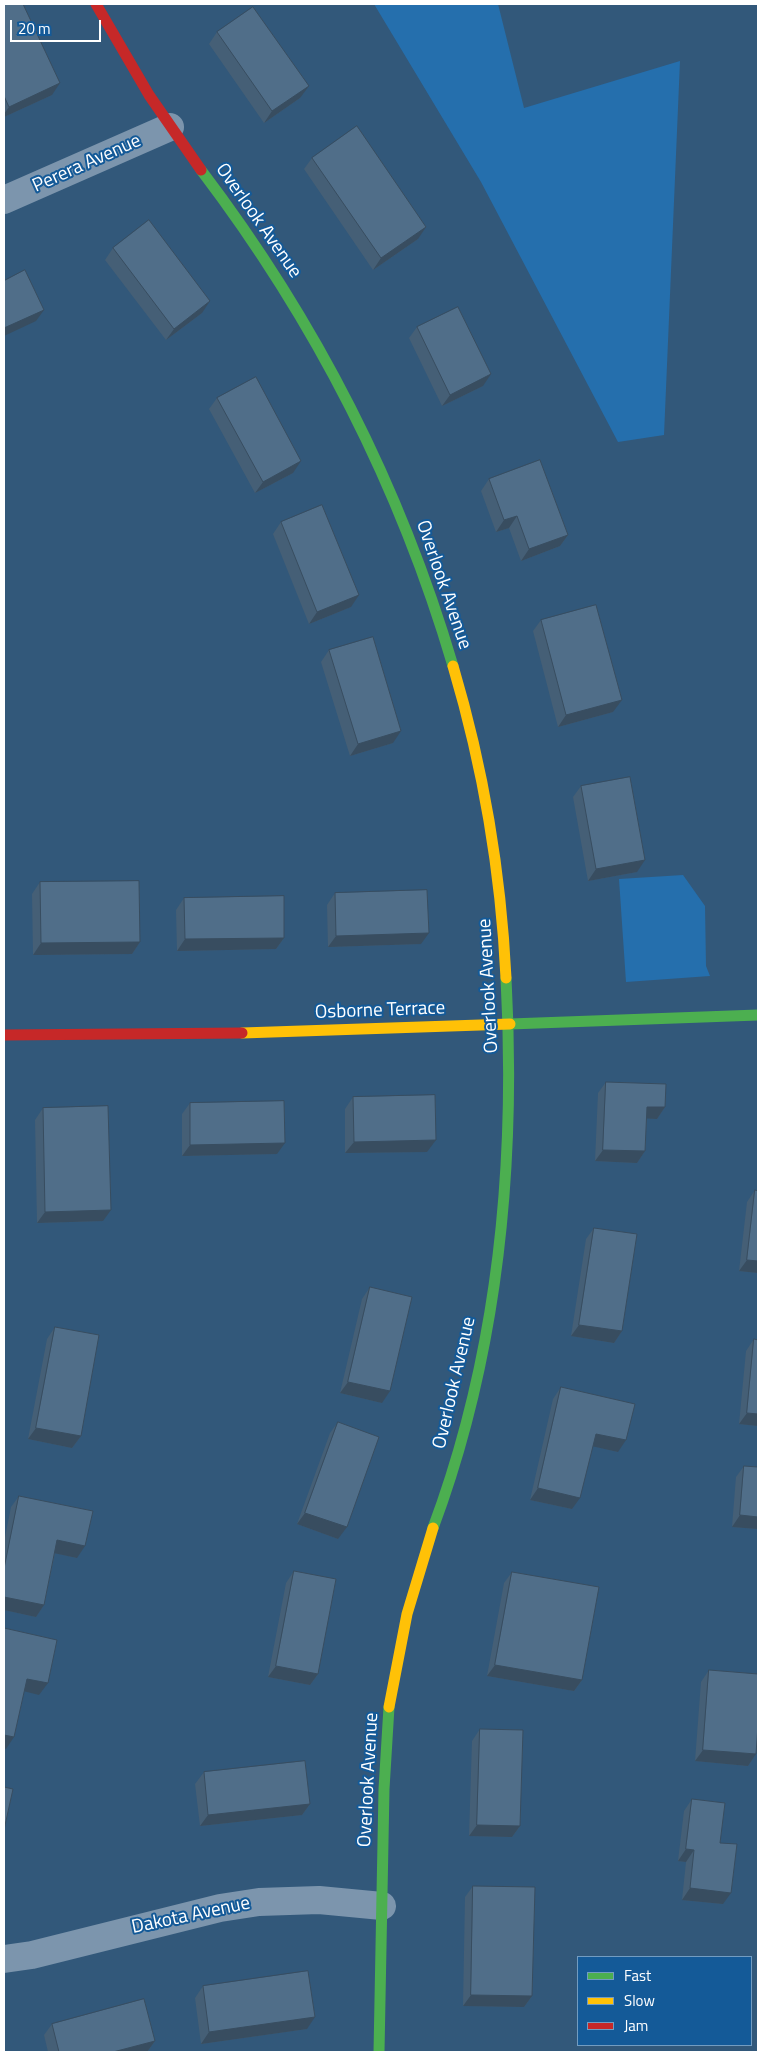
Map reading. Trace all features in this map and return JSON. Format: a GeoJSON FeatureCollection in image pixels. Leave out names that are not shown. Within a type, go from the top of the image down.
{"type":"FeatureCollection","features":[{"type":"Feature","properties":{"kind":"street","name":"Overlook Avenue"},"geometry":{"type":"LineString","coordinates":[[96,4],[118,46],[170,127],[250,236],[303,319],[351,407],[394,499],[427,585],[460,690],[486,800],[497,862],[505,930],[510,1024],[510,1093],[505,1196],[493,1297],[471,1404],[447,1488],[421,1561],[403,1628],[390,1699],[384,1772],[379,2052]]}},
{"type":"Feature","properties":{"kind":"street","name":"Perera Avenue"},"geometry":{"type":"LineString","coordinates":[[4,200],[170,127]]}},
{"type":"Feature","properties":{"kind":"street","name":"Osborne Terrace"},"geometry":{"type":"LineString","coordinates":[[4,1035],[231,1034],[758,1015]]}},
{"type":"Feature","properties":{"kind":"street","name":"Dakota Avenue"},"geometry":{"type":"LineString","coordinates":[[4,1959],[32,1955],[220,1908],[259,1902],[319,1900],[382,1906]]}},
{"type":"Feature","properties":{"kind":"shaded area"},"geometry":{"type":"Polygon","coordinates":[[[374,4],[498,4],[524,108],[680,61],[664,435],[618,442],[481,182],[374,4]]]}},
{"type":"Feature","properties":{"kind":"shaded area"},"geometry":{"type":"Polygon","coordinates":[[[683,875],[705,906],[706,966],[710,976],[626,982],[619,879],[683,875]]]}},
{"type":"Feature","properties":{"kind":"building"},"geometry":{"type":"Polygon","coordinates":[[[4,4],[23,4],[60,83],[9,107],[4,96],[4,4]]]}},
{"type":"Feature","properties":{"kind":"building"},"geometry":{"type":"Polygon","coordinates":[[[253,7],[309,86],[272,111],[217,32],[253,7]]]}},
{"type":"Feature","properties":{"kind":"building"},"geometry":{"type":"Polygon","coordinates":[[[357,126],[426,227],[381,258],[312,158],[357,126]]]}},
{"type":"Feature","properties":{"kind":"building"},"geometry":{"type":"Polygon","coordinates":[[[149,220],[210,301],[174,329],[113,248],[149,220]]]}},
{"type":"Feature","properties":{"kind":"building"},"geometry":{"type":"Polygon","coordinates":[[[25,270],[44,310],[4,328],[4,281],[25,270]]]}},
{"type":"Feature","properties":{"kind":"building"},"geometry":{"type":"Polygon","coordinates":[[[458,307],[491,374],[450,395],[417,327],[458,307]]]}},
{"type":"Feature","properties":{"kind":"building"},"geometry":{"type":"Polygon","coordinates":[[[256,377],[301,461],[263,482],[217,398],[256,377]]]}},
{"type":"Feature","properties":{"kind":"building"},"geometry":{"type":"Polygon","coordinates":[[[540,460],[568,535],[529,549],[517,516],[504,520],[489,479],[540,460]]]}},
{"type":"Feature","properties":{"kind":"building"},"geometry":{"type":"Polygon","coordinates":[[[322,505],[359,595],[317,612],[281,522],[322,505]]]}},
{"type":"Feature","properties":{"kind":"building"},"geometry":{"type":"Polygon","coordinates":[[[596,605],[622,700],[566,715],[541,620],[596,605]]]}},
{"type":"Feature","properties":{"kind":"building"},"geometry":{"type":"Polygon","coordinates":[[[373,637],[401,731],[358,744],[329,650],[373,637]]]}},
{"type":"Feature","properties":{"kind":"building"},"geometry":{"type":"Polygon","coordinates":[[[630,777],[645,860],[596,869],[581,786],[630,777]]]}},
{"type":"Feature","properties":{"kind":"building"},"geometry":{"type":"Polygon","coordinates":[[[139,881],[140,942],[41,943],[40,882],[139,881]]]}},
{"type":"Feature","properties":{"kind":"building"},"geometry":{"type":"Polygon","coordinates":[[[427,890],[429,933],[336,936],[335,893],[427,890]]]}},
{"type":"Feature","properties":{"kind":"building"},"geometry":{"type":"Polygon","coordinates":[[[284,896],[284,938],[185,939],[184,898],[284,896]]]}},
{"type":"Feature","properties":{"kind":"building"},"geometry":{"type":"Polygon","coordinates":[[[606,1082],[666,1084],[665,1107],[647,1107],[645,1151],[603,1150],[606,1082]]]}},
{"type":"Feature","properties":{"kind":"building"},"geometry":{"type":"Polygon","coordinates":[[[435,1095],[436,1140],[354,1142],[353,1097],[435,1095]]]}},
{"type":"Feature","properties":{"kind":"building"},"geometry":{"type":"Polygon","coordinates":[[[284,1101],[285,1143],[190,1145],[190,1103],[284,1101]]]}},
{"type":"Feature","properties":{"kind":"building"},"geometry":{"type":"Polygon","coordinates":[[[108,1106],[111,1210],[45,1212],[43,1108],[108,1106]]]}},
{"type":"Feature","properties":{"kind":"building"},"geometry":{"type":"Polygon","coordinates":[[[755,1190],[758,1191],[758,1261],[747,1260],[755,1190]]]}},
{"type":"Feature","properties":{"kind":"building"},"geometry":{"type":"Polygon","coordinates":[[[594,1228],[637,1234],[622,1331],[579,1325],[594,1228]]]}},
{"type":"Feature","properties":{"kind":"building"},"geometry":{"type":"Polygon","coordinates":[[[370,1287],[412,1297],[390,1391],[348,1382],[370,1287]]]}},
{"type":"Feature","properties":{"kind":"building"},"geometry":{"type":"Polygon","coordinates":[[[55,1327],[99,1335],[81,1436],[36,1428],[55,1327]]]}},
{"type":"Feature","properties":{"kind":"building"},"geometry":{"type":"Polygon","coordinates":[[[754,1339],[758,1340],[758,1414],[747,1413],[754,1339]]]}},
{"type":"Feature","properties":{"kind":"building"},"geometry":{"type":"Polygon","coordinates":[[[561,1387],[635,1404],[626,1440],[596,1434],[580,1498],[538,1488],[561,1387]]]}},
{"type":"Feature","properties":{"kind":"building"},"geometry":{"type":"Polygon","coordinates":[[[338,1422],[379,1437],[347,1527],[305,1513],[338,1422]]]}},
{"type":"Feature","properties":{"kind":"building"},"geometry":{"type":"Polygon","coordinates":[[[744,1466],[758,1467],[758,1517],[740,1515],[744,1466]]]}},
{"type":"Feature","properties":{"kind":"building"},"geometry":{"type":"Polygon","coordinates":[[[19,1496],[93,1511],[85,1546],[57,1540],[44,1605],[4,1597],[4,1569],[19,1496]]]}},
{"type":"Feature","properties":{"kind":"building"},"geometry":{"type":"Polygon","coordinates":[[[294,1571],[336,1579],[318,1674],[276,1666],[294,1571]]]}},
{"type":"Feature","properties":{"kind":"building"},"geometry":{"type":"Polygon","coordinates":[[[512,1572],[599,1587],[582,1680],[495,1665],[512,1572]]]}},
{"type":"Feature","properties":{"kind":"building"},"geometry":{"type":"Polygon","coordinates":[[[4,1628],[57,1640],[48,1683],[27,1679],[14,1737],[4,1735],[4,1628]]]}},
{"type":"Feature","properties":{"kind":"building"},"geometry":{"type":"Polygon","coordinates":[[[709,1670],[758,1674],[756,1754],[703,1750],[709,1670]]]}},
{"type":"Feature","properties":{"kind":"building"},"geometry":{"type":"Polygon","coordinates":[[[480,1729],[523,1730],[520,1826],[477,1825],[480,1729]]]}},
{"type":"Feature","properties":{"kind":"building"},"geometry":{"type":"Polygon","coordinates":[[[305,1761],[310,1804],[208,1815],[204,1772],[305,1761]]]}},
{"type":"Feature","properties":{"kind":"building"},"geometry":{"type":"Polygon","coordinates":[[[4,1787],[13,1789],[4,1830],[4,1787]]]}},
{"type":"Feature","properties":{"kind":"building"},"geometry":{"type":"Polygon","coordinates":[[[692,1799],[725,1803],[720,1843],[737,1844],[731,1893],[690,1888],[694,1850],[686,1849],[692,1799]]]}},
{"type":"Feature","properties":{"kind":"building"},"geometry":{"type":"Polygon","coordinates":[[[473,1886],[535,1887],[532,1996],[471,1995],[473,1886]]]}},
{"type":"Feature","properties":{"kind":"building"},"geometry":{"type":"Polygon","coordinates":[[[308,1971],[315,2017],[209,2032],[203,1986],[308,1971]]]}},
{"type":"Feature","properties":{"kind":"building"},"geometry":{"type":"Polygon","coordinates":[[[144,1999],[155,2041],[113,2052],[59,2052],[52,2024],[144,1999]]]}},
{"type":"Feature","properties":{"kind":"traffic: fast"},"geometry":{"type":"LineString","coordinates":[[201,170],[281,285],[317,345],[350,407],[380,470],[407,534],[432,599],[453,666]]}},
{"type":"Feature","properties":{"kind":"traffic: fast"},"geometry":{"type":"LineString","coordinates":[[433,1528],[455,1462],[473,1395],[498,1257],[508,1118],[506,978]]}},
{"type":"Feature","properties":{"kind":"traffic: fast"},"geometry":{"type":"LineString","coordinates":[[510,1024],[758,1015]]}},
{"type":"Feature","properties":{"kind":"traffic: fast"},"geometry":{"type":"LineString","coordinates":[[379,2052],[384,1789],[389,1707]]}},
{"type":"Feature","properties":{"kind":"traffic: slow"},"geometry":{"type":"LineString","coordinates":[[453,666],[464,704],[489,820],[500,899],[506,978]]}},
{"type":"Feature","properties":{"kind":"traffic: slow"},"geometry":{"type":"LineString","coordinates":[[242,1033],[510,1024]]}},
{"type":"Feature","properties":{"kind":"traffic: slow"},"geometry":{"type":"LineString","coordinates":[[389,1707],[407,1614],[433,1528]]}},
{"type":"Feature","properties":{"kind":"traffic: jam"},"geometry":{"type":"LineString","coordinates":[[96,4],[149,95],[201,170]]}},
{"type":"Feature","properties":{"kind":"traffic: jam"},"geometry":{"type":"LineString","coordinates":[[4,1035],[242,1033]]}}]}
